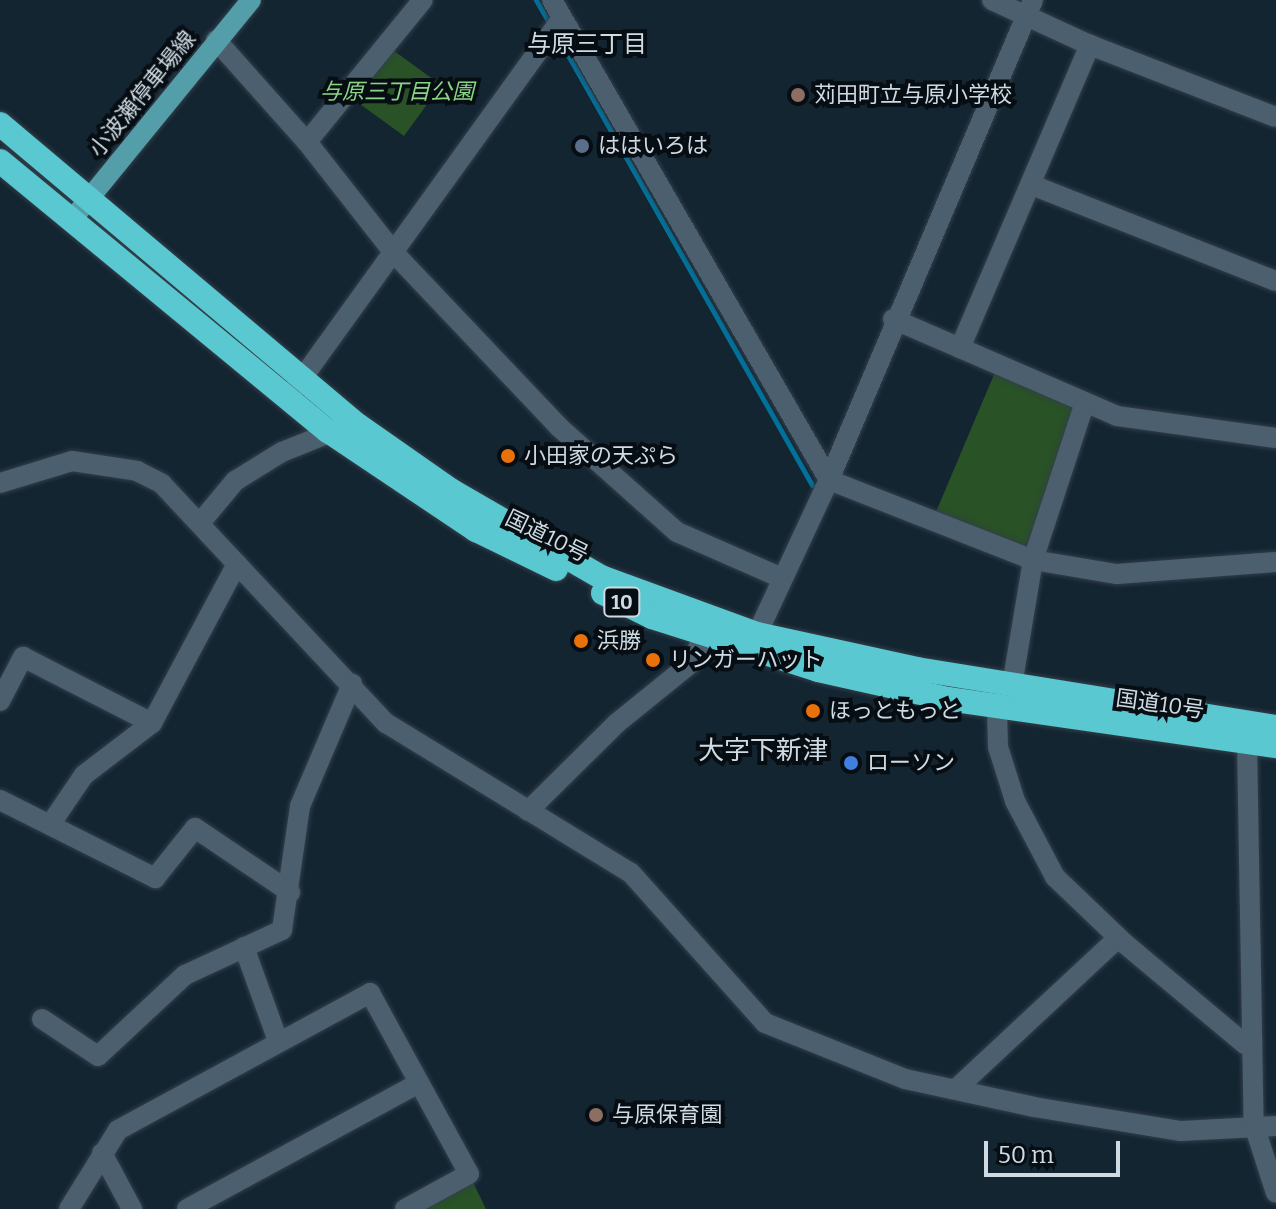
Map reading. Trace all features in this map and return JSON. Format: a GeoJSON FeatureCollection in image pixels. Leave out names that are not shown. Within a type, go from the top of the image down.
{"type":"FeatureCollection","features":[{"type":"Feature","properties":{"kind":"highway","name":"10"},"geometry":{"type":"LineString","coordinates":[[0,124],[89,198]]}},
{"type":"Feature","properties":{"kind":"highway","name":"10"},"geometry":{"type":"LineString","coordinates":[[0,161],[73,219]]}},
{"type":"Feature","properties":{"kind":"highway","name":"国道10号"},"geometry":{"type":"LineString","coordinates":[[89,198],[294,390],[328,431],[476,530],[652,617],[704,635],[1276,727]]}},
{"type":"Feature","properties":{"kind":"highway","name":"国道10号"},"geometry":{"type":"LineString","coordinates":[[73,219],[294,390],[359,426],[452,491],[601,577],[818,670],[997,707],[1276,746]]}},
{"type":"Feature","properties":{"kind":"main road","name":"小波瀬停車場線"},"geometry":{"type":"LineString","coordinates":[[73,219],[251,0]]}},
{"type":"Feature","properties":{"kind":"street"},"geometry":{"type":"LineString","coordinates":[[307,142],[423,0]]}},
{"type":"Feature","properties":{"kind":"street"},"geometry":{"type":"LineString","coordinates":[[992,0],[1029,7],[1090,45],[1274,111]]}},
{"type":"Feature","properties":{"kind":"street"},"geometry":{"type":"LineString","coordinates":[[753,642],[829,480],[893,319],[1029,7]]}},
{"type":"Feature","properties":{"kind":"street"},"geometry":{"type":"LineString","coordinates":[[294,390],[394,253],[557,9],[829,480],[1033,560],[1117,574],[1276,562]]}},
{"type":"Feature","properties":{"kind":"street"},"geometry":{"type":"LineString","coordinates":[[216,40],[307,142],[394,253],[559,427],[635,498],[677,532],[782,578]]}},
{"type":"Feature","properties":{"kind":"street"},"geometry":{"type":"LineString","coordinates":[[960,348],[1090,45]]}},
{"type":"Feature","properties":{"kind":"street"},"geometry":{"type":"LineString","coordinates":[[1032,185],[1276,281]]}},
{"type":"Feature","properties":{"kind":"street"},"geometry":{"type":"LineString","coordinates":[[893,319],[1084,405],[1192,430],[1276,438]]}},
{"type":"Feature","properties":{"kind":"street"},"geometry":{"type":"LineString","coordinates":[[1084,405],[1033,560],[1012,686],[997,707],[998,747],[1015,801],[1055,877],[1118,938],[1245,1044],[1252,1041]]}},
{"type":"Feature","properties":{"kind":"street"},"geometry":{"type":"LineString","coordinates":[[200,523],[235,481],[328,431],[359,426]]}},
{"type":"Feature","properties":{"kind":"street"},"geometry":{"type":"LineString","coordinates":[[0,483],[72,461],[137,471],[162,484],[386,723],[631,873],[765,1023],[905,1079],[1144,1128],[1212,1133],[1250,1131],[1254,1125]]}},
{"type":"Feature","properties":{"kind":"street"},"geometry":{"type":"LineString","coordinates":[[52,822],[84,775],[152,723],[237,564]]}},
{"type":"Feature","properties":{"kind":"street"},"geometry":{"type":"LineString","coordinates":[[528,811],[617,723],[691,663],[704,635]]}},
{"type":"Feature","properties":{"kind":"street"},"geometry":{"type":"LineString","coordinates":[[0,701],[23,657],[152,723]]}},
{"type":"Feature","properties":{"kind":"street"},"geometry":{"type":"LineString","coordinates":[[42,1019],[98,1056],[185,975],[282,930],[290,892],[293,831],[300,806],[352,684]]}},
{"type":"Feature","properties":{"kind":"street"},"geometry":{"type":"LineString","coordinates":[[1247,743],[1254,1125],[1276,1193]]}},
{"type":"Feature","properties":{"kind":"street"},"geometry":{"type":"LineString","coordinates":[[0,800],[52,822],[155,878],[195,828],[290,892]]}},
{"type":"Feature","properties":{"kind":"street"},"geometry":{"type":"LineString","coordinates":[[956,1089],[1118,938]]}},
{"type":"Feature","properties":{"kind":"street"},"geometry":{"type":"LineString","coordinates":[[244,947],[278,1041]]}},
{"type":"Feature","properties":{"kind":"street"},"geometry":{"type":"LineString","coordinates":[[69,1209],[118,1130],[370,993],[469,1174],[405,1209]]}},
{"type":"Feature","properties":{"kind":"street"},"geometry":{"type":"LineString","coordinates":[[187,1209],[419,1083]]}},
{"type":"Feature","properties":{"kind":"street"},"geometry":{"type":"LineString","coordinates":[[1254,1125],[1276,1126]]}},
{"type":"Feature","properties":{"kind":"street"},"geometry":{"type":"LineString","coordinates":[[102,1153],[132,1209]]}},
{"type":"Feature","properties":{"kind":"green space","name":"与原三丁目公園"},"geometry":{"type":"Polygon","coordinates":[[[390,48],[441,85],[404,136],[353,99],[390,48]]]}},
{"type":"Feature","properties":{"kind":"green space"},"geometry":{"type":"Polygon","coordinates":[[[998,365],[1084,405],[1033,560],[933,519],[998,365]]]}},
{"type":"Feature","properties":{"kind":"green space"},"geometry":{"type":"Polygon","coordinates":[[[469,1174],[486,1209],[405,1209],[469,1174]]]}},
{"type":"Feature","properties":{"kind":"waterway"},"geometry":{"type":"LineString","coordinates":[[536,0],[551,26]]}},
{"type":"Feature","properties":{"kind":"waterway"},"geometry":{"type":"LineString","coordinates":[[556,34],[812,485]]}},
{"type":"Feature","properties":{"kind":"place","name":"苅田町立与原小学校"},"geometry":{"type":"Point","coordinates":[798,95]}},
{"type":"Feature","properties":{"kind":"place","name":"ははいろは"},"geometry":{"type":"Point","coordinates":[582,146]}},
{"type":"Feature","properties":{"kind":"place","name":"小田家の天ぷら"},"geometry":{"type":"Point","coordinates":[508,456]}},
{"type":"Feature","properties":{"kind":"place","name":"浜勝"},"geometry":{"type":"Point","coordinates":[581,641]}},
{"type":"Feature","properties":{"kind":"place","name":"リンガーハット"},"geometry":{"type":"Point","coordinates":[653,660]}},
{"type":"Feature","properties":{"kind":"place","name":"ほっともっと"},"geometry":{"type":"Point","coordinates":[813,711]}},
{"type":"Feature","properties":{"kind":"place","name":"ローソン"},"geometry":{"type":"Point","coordinates":[851,763]}},
{"type":"Feature","properties":{"kind":"place","name":"与原保育園"},"geometry":{"type":"Point","coordinates":[596,1115]}},
{"type":"Feature","properties":{"kind":"district","name":"与原三丁目"},"geometry":{"type":"Point","coordinates":[587,45]}},
{"type":"Feature","properties":{"kind":"district","name":"大字下新津"},"geometry":{"type":"Point","coordinates":[763,751]}}]}
